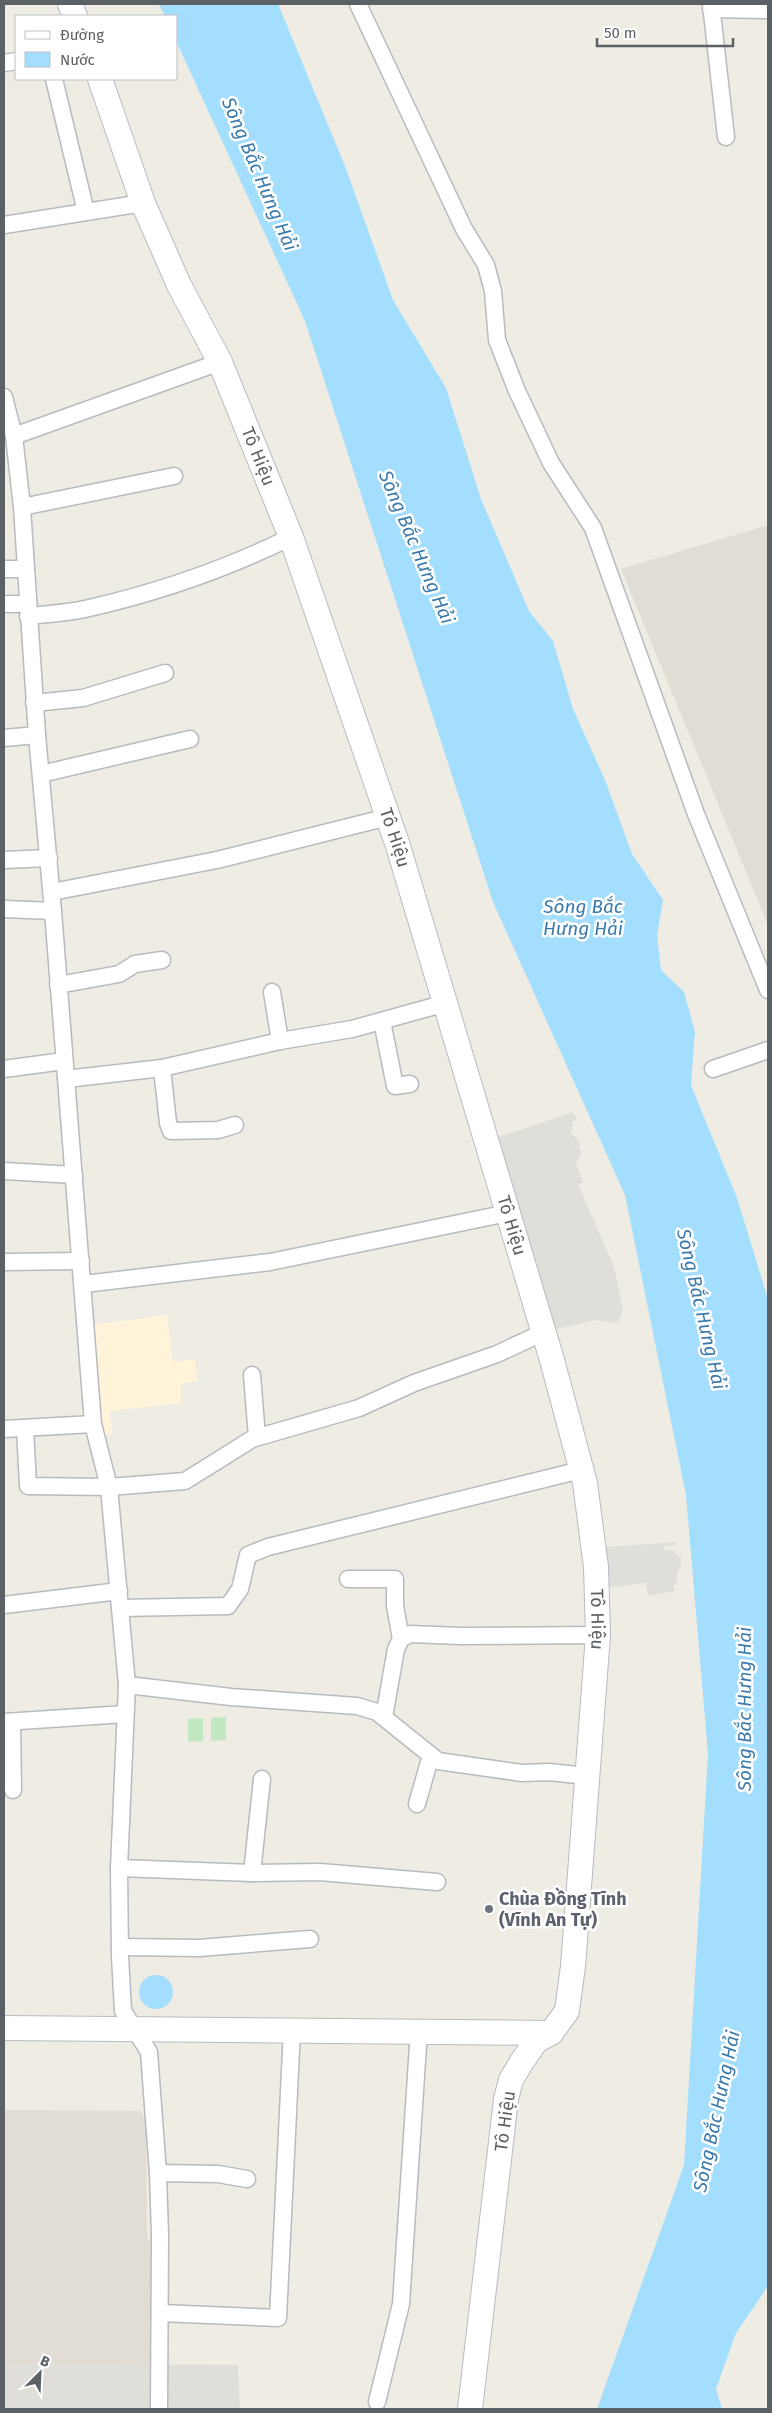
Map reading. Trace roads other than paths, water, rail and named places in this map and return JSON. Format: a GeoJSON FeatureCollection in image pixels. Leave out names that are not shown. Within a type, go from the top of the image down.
{"type":"FeatureCollection","features":[{"type":"Feature","properties":{"kind":"main road","name":"Tô Hiệu"},"geometry":{"type":"LineString","coordinates":[[100,80],[143,203],[179,285],[220,362],[291,537],[388,817],[446,1003],[544,1332],[585,1483],[596,1567],[598,1636],[574,1957],[567,2011],[551,2033],[536,2041],[511,2080],[506,2099],[470,2409]]}},
{"type":"Feature","properties":{"kind":"main road"},"geometry":{"type":"LineString","coordinates":[[4,2028],[419,2030],[551,2033]]}},
{"type":"Feature","properties":{"kind":"street"},"geometry":{"type":"LineString","coordinates":[[358,4],[464,229],[486,265],[493,291],[497,340],[513,383],[551,463],[593,528],[696,814],[768,990]]}},
{"type":"Feature","properties":{"kind":"street"},"geometry":{"type":"LineString","coordinates":[[726,137],[711,7],[768,10]]}},
{"type":"Feature","properties":{"kind":"street"},"geometry":{"type":"LineString","coordinates":[[54,80],[86,212]]}},
{"type":"Feature","properties":{"kind":"street"},"geometry":{"type":"LineString","coordinates":[[4,225],[143,203]]}},
{"type":"Feature","properties":{"kind":"street"},"geometry":{"type":"LineString","coordinates":[[14,436],[220,362]]}},
{"type":"Feature","properties":{"kind":"street"},"geometry":{"type":"LineString","coordinates":[[4,397],[14,436],[22,507],[28,610],[28,658],[52,892],[64,1061],[84,1284],[93,1424],[109,1487],[127,1685],[119,1868],[120,1946],[123,2011],[148,2052],[158,2173],[159,2409]]}},
{"type":"Feature","properties":{"kind":"street"},"geometry":{"type":"LineString","coordinates":[[22,507],[174,476]]}},
{"type":"Feature","properties":{"kind":"street"},"geometry":{"type":"LineString","coordinates":[[4,604],[28,610],[84,609],[197,577],[246,559],[291,537]]}},
{"type":"Feature","properties":{"kind":"street"},"geometry":{"type":"LineString","coordinates":[[4,569],[26,569]]}},
{"type":"Feature","properties":{"kind":"street"},"geometry":{"type":"LineString","coordinates":[[34,704],[83,698],[166,673]]}},
{"type":"Feature","properties":{"kind":"street"},"geometry":{"type":"LineString","coordinates":[[4,738],[36,735]]}},
{"type":"Feature","properties":{"kind":"street"},"geometry":{"type":"LineString","coordinates":[[41,774],[190,739]]}},
{"type":"Feature","properties":{"kind":"street"},"geometry":{"type":"LineString","coordinates":[[52,892],[217,860],[388,817]]}},
{"type":"Feature","properties":{"kind":"street"},"geometry":{"type":"LineString","coordinates":[[4,860],[49,858]]}},
{"type":"Feature","properties":{"kind":"street"},"geometry":{"type":"LineString","coordinates":[[4,909],[53,911]]}},
{"type":"Feature","properties":{"kind":"street"},"geometry":{"type":"LineString","coordinates":[[58,985],[119,974],[135,964],[162,960]]}},
{"type":"Feature","properties":{"kind":"street"},"geometry":{"type":"LineString","coordinates":[[272,992],[280,1041]]}},
{"type":"Feature","properties":{"kind":"street"},"geometry":{"type":"LineString","coordinates":[[66,1079],[162,1068],[280,1041],[352,1030],[446,1003]]}},
{"type":"Feature","properties":{"kind":"street"},"geometry":{"type":"LineString","coordinates":[[382,1021],[394,1086],[410,1084]]}},
{"type":"Feature","properties":{"kind":"street"},"geometry":{"type":"LineString","coordinates":[[713,1069],[768,1050]]}},
{"type":"Feature","properties":{"kind":"street"},"geometry":{"type":"LineString","coordinates":[[4,1069],[64,1061]]}},
{"type":"Feature","properties":{"kind":"street"},"geometry":{"type":"LineString","coordinates":[[162,1068],[168,1123],[171,1131],[218,1130],[235,1125]]}},
{"type":"Feature","properties":{"kind":"street"},"geometry":{"type":"LineString","coordinates":[[4,1172],[74,1174]]}},
{"type":"Feature","properties":{"kind":"street"},"geometry":{"type":"LineString","coordinates":[[84,1284],[270,1262],[508,1213]]}},
{"type":"Feature","properties":{"kind":"street"},"geometry":{"type":"LineString","coordinates":[[4,1262],[81,1261]]}},
{"type":"Feature","properties":{"kind":"street"},"geometry":{"type":"LineString","coordinates":[[25,1428],[28,1486],[109,1487],[185,1481],[257,1437],[359,1408],[414,1383],[497,1354],[544,1332]]}},
{"type":"Feature","properties":{"kind":"street"},"geometry":{"type":"LineString","coordinates":[[252,1375],[257,1437]]}},
{"type":"Feature","properties":{"kind":"street"},"geometry":{"type":"LineString","coordinates":[[4,1429],[93,1424]]}},
{"type":"Feature","properties":{"kind":"street"},"geometry":{"type":"LineString","coordinates":[[120,1608],[228,1606],[240,1589],[248,1555],[268,1548],[581,1470]]}},
{"type":"Feature","properties":{"kind":"street"},"geometry":{"type":"LineString","coordinates":[[348,1579],[395,1579],[395,1606],[401,1639]]}},
{"type":"Feature","properties":{"kind":"street"},"geometry":{"type":"LineString","coordinates":[[4,1605],[119,1592]]}},
{"type":"Feature","properties":{"kind":"street"},"geometry":{"type":"LineString","coordinates":[[384,1717],[396,1649],[401,1639],[410,1634],[598,1636]]}},
{"type":"Feature","properties":{"kind":"street"},"geometry":{"type":"LineString","coordinates":[[127,1685],[357,1706],[378,1712],[438,1760],[522,1773],[549,1772],[587,1776]]}},
{"type":"Feature","properties":{"kind":"street"},"geometry":{"type":"LineString","coordinates":[[13,1790],[8,1722],[125,1714]]}},
{"type":"Feature","properties":{"kind":"street"},"geometry":{"type":"LineString","coordinates":[[417,1804],[431,1755]]}},
{"type":"Feature","properties":{"kind":"street"},"geometry":{"type":"LineString","coordinates":[[252,1873],[262,1779]]}},
{"type":"Feature","properties":{"kind":"street"},"geometry":{"type":"LineString","coordinates":[[119,1868],[252,1873],[320,1872],[437,1882]]}},
{"type":"Feature","properties":{"kind":"street"},"geometry":{"type":"LineString","coordinates":[[120,1946],[199,1948],[310,1939]]}},
{"type":"Feature","properties":{"kind":"street"},"geometry":{"type":"LineString","coordinates":[[160,2313],[278,2318],[292,2030]]}},
{"type":"Feature","properties":{"kind":"street"},"geometry":{"type":"LineString","coordinates":[[377,2402],[401,2304],[419,2030]]}},
{"type":"Feature","properties":{"kind":"street"},"geometry":{"type":"LineString","coordinates":[[158,2173],[218,2174],[247,2179]]}},
{"type":"Feature","properties":{"kind":"water","name":"Sông Bắc Hưng Hải"},"geometry":{"type":"Polygon","coordinates":[[[159,4],[278,4],[345,166],[393,300],[446,388],[481,499],[529,611],[553,641],[573,709],[605,780],[632,854],[663,900],[657,936],[661,970],[684,992],[695,1032],[691,1085],[737,1198],[768,1299],[768,2286],[736,2333],[716,2389],[722,2409],[597,2409],[684,2165],[708,1754],[686,1495],[625,1195],[493,902],[305,321],[178,45],[178,15],[164,15],[159,4]]]}},
{"type":"Feature","properties":{"kind":"water"},"geometry":{"type":"Polygon","coordinates":[[[156,1975],[168,1980],[173,1992],[168,2004],[156,2009],[144,2004],[139,1992],[144,1980],[156,1975]]]}},
{"type":"Feature","properties":{"kind":"place","name":"Chùa Đồng Tĩnh (Vĩnh An Tự)"},"geometry":{"type":"Point","coordinates":[489,1909]}}]}
